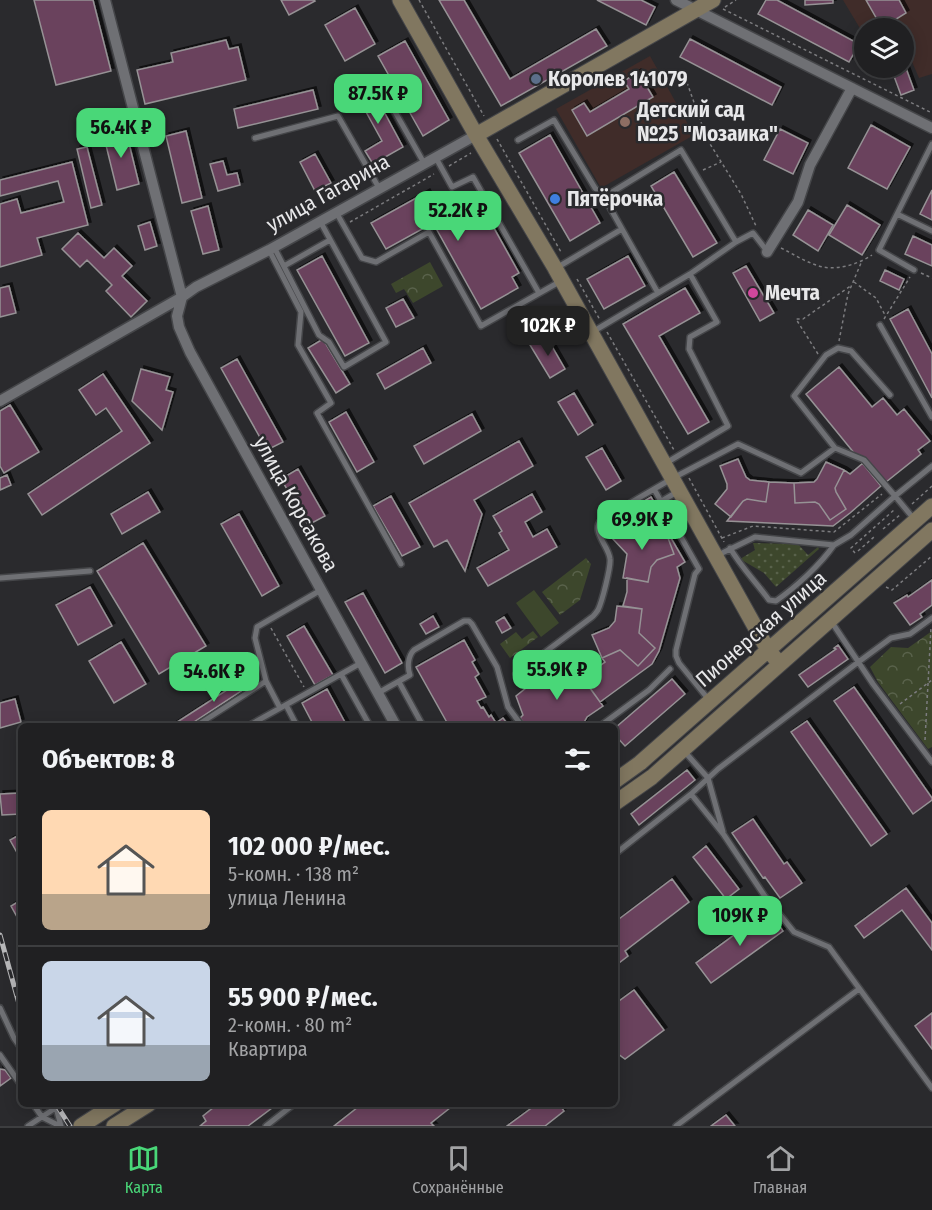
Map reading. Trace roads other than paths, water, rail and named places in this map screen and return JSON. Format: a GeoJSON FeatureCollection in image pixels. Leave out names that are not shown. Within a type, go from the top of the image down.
{"type":"FeatureCollection","features":[{"type":"Feature","properties":{"kind":"main road"},"geometry":{"type":"LineString","coordinates":[[400,0],[476,135],[559,274],[768,650],[780,664]]}},
{"type":"Feature","properties":{"kind":"main road","name":"улица Гагарина"},"geometry":{"type":"LineString","coordinates":[[476,135],[712,1]]}},
{"type":"Feature","properties":{"kind":"main road","name":"Пионерская улица"},"geometry":{"type":"LineString","coordinates":[[618,779],[640,763],[768,650],[908,514],[932,506]]}},
{"type":"Feature","properties":{"kind":"main road","name":"Пионерская улица"},"geometry":{"type":"LineString","coordinates":[[618,801],[652,777],[932,530]]}},
{"type":"Feature","properties":{"kind":"main road"},"geometry":{"type":"LineString","coordinates":[[81,1126],[110,1107]]}},
{"type":"Feature","properties":{"kind":"main road"},"geometry":{"type":"LineString","coordinates":[[114,1126],[143,1107]]}},
{"type":"Feature","properties":{"kind":"street"},"geometry":{"type":"LineString","coordinates":[[105,0],[182,297]]}},
{"type":"Feature","properties":{"kind":"street"},"geometry":{"type":"LineString","coordinates":[[676,0],[932,128]]}},
{"type":"Feature","properties":{"kind":"street"},"geometry":{"type":"LineString","coordinates":[[770,248],[798,202],[810,165],[852,88]]}},
{"type":"Feature","properties":{"kind":"street","name":"улица Гагарина"},"geometry":{"type":"LineString","coordinates":[[0,401],[196,287],[271,249],[476,135]]}},
{"type":"Feature","properties":{"kind":"street","name":"улица Корсакова"},"geometry":{"type":"LineString","coordinates":[[182,297],[177,316],[179,327],[190,352],[394,723]]}},
{"type":"Feature","properties":{"kind":"lane"},"geometry":{"type":"LineString","coordinates":[[377,80],[424,163]]}},
{"type":"Feature","properties":{"kind":"lane"},"geometry":{"type":"LineString","coordinates":[[255,138],[338,116],[379,188]]}},
{"type":"Feature","properties":{"kind":"lane"},"geometry":{"type":"LineString","coordinates":[[518,140],[554,120],[595,188],[604,196],[658,293]]}},
{"type":"Feature","properties":{"kind":"lane"},"geometry":{"type":"LineString","coordinates":[[914,270],[879,250],[932,144]]}},
{"type":"Feature","properties":{"kind":"lane"},"geometry":{"type":"LineString","coordinates":[[604,196],[681,150],[736,242]]}},
{"type":"Feature","properties":{"kind":"lane"},"geometry":{"type":"LineString","coordinates":[[435,157],[452,187],[473,177],[539,293]]}},
{"type":"Feature","properties":{"kind":"lane"},"geometry":{"type":"LineString","coordinates":[[336,212],[362,258],[376,262],[429,232],[481,326],[539,293],[559,274],[622,229]]}},
{"type":"Feature","properties":{"kind":"lane"},"geometry":{"type":"LineString","coordinates":[[897,214],[932,231]]}},
{"type":"Feature","properties":{"kind":"lane"},"geometry":{"type":"LineString","coordinates":[[271,249],[284,266],[319,335],[329,342],[344,367],[353,362],[386,342],[320,221]]}},
{"type":"Feature","properties":{"kind":"lane"},"geometry":{"type":"LineString","coordinates":[[591,332],[690,274],[736,242],[753,234],[770,248]]}},
{"type":"Feature","properties":{"kind":"lane"},"geometry":{"type":"LineString","coordinates":[[284,266],[330,240]]}},
{"type":"Feature","properties":{"kind":"lane"},"geometry":{"type":"LineString","coordinates":[[271,249],[301,312],[298,345],[332,403],[317,413],[401,564]]}},
{"type":"Feature","properties":{"kind":"lane"},"geometry":{"type":"LineString","coordinates":[[665,464],[728,426],[688,349],[690,337],[717,322],[690,274]]}},
{"type":"Feature","properties":{"kind":"lane"},"geometry":{"type":"LineString","coordinates":[[880,325],[932,417]]}},
{"type":"Feature","properties":{"kind":"lane"},"geometry":{"type":"LineString","coordinates":[[890,395],[851,351],[838,348],[826,355],[794,396],[835,448],[864,460],[908,514]]}},
{"type":"Feature","properties":{"kind":"lane"},"geometry":{"type":"LineString","coordinates":[[656,505],[676,485],[738,444],[801,473],[835,448]]}},
{"type":"Feature","properties":{"kind":"lane"},"geometry":{"type":"LineString","coordinates":[[730,548],[738,562],[769,600],[776,601],[826,557],[834,544],[851,535],[932,466]]}},
{"type":"Feature","properties":{"kind":"lane"},"geometry":{"type":"LineString","coordinates":[[516,674],[592,617],[598,610],[610,562],[610,556],[597,530],[600,520],[654,489],[676,485]]}},
{"type":"Feature","properties":{"kind":"lane"},"geometry":{"type":"LineString","coordinates":[[654,489],[699,569],[695,574],[676,656],[710,702]]}},
{"type":"Feature","properties":{"kind":"lane"},"geometry":{"type":"LineString","coordinates":[[716,556],[755,537],[834,544]]}},
{"type":"Feature","properties":{"kind":"lane"},"geometry":{"type":"LineString","coordinates":[[0,578],[90,571]]}},
{"type":"Feature","properties":{"kind":"lane"},"geometry":{"type":"LineString","coordinates":[[295,723],[266,681],[255,638],[257,627],[321,590]]}},
{"type":"Feature","properties":{"kind":"lane"},"geometry":{"type":"LineString","coordinates":[[618,852],[691,794],[727,762],[859,661],[891,638],[910,634],[932,618]]}},
{"type":"Feature","properties":{"kind":"lane"},"geometry":{"type":"LineString","coordinates":[[830,620],[932,761]]}},
{"type":"Feature","properties":{"kind":"lane"},"geometry":{"type":"LineString","coordinates":[[410,675],[409,658],[414,650],[464,621],[469,621],[497,667],[508,706],[520,723]]}},
{"type":"Feature","properties":{"kind":"lane"},"geometry":{"type":"LineString","coordinates":[[253,723],[362,663]]}},
{"type":"Feature","properties":{"kind":"lane"},"geometry":{"type":"LineString","coordinates":[[604,723],[649,690],[670,669]]}},
{"type":"Feature","properties":{"kind":"lane"},"geometry":{"type":"LineString","coordinates":[[378,693],[418,671]]}},
{"type":"Feature","properties":{"kind":"lane"},"geometry":{"type":"LineString","coordinates":[[341,674],[368,723]]}},
{"type":"Feature","properties":{"kind":"lane"},"geometry":{"type":"LineString","coordinates":[[201,723],[266,681]]}},
{"type":"Feature","properties":{"kind":"lane"},"geometry":{"type":"LineString","coordinates":[[399,682],[421,723]]}},
{"type":"Feature","properties":{"kind":"lane"},"geometry":{"type":"LineString","coordinates":[[683,749],[708,778],[724,835]]}},
{"type":"Feature","properties":{"kind":"lane"},"geometry":{"type":"LineString","coordinates":[[691,794],[724,835],[764,894],[794,932],[829,947],[932,1088]]}},
{"type":"Feature","properties":{"kind":"lane"},"geometry":{"type":"LineString","coordinates":[[676,1126],[859,989]]}},
{"type":"Feature","properties":{"kind":"lane"},"geometry":{"type":"LineString","coordinates":[[0,1008],[18,1044]]}},
{"type":"Feature","properties":{"kind":"lane"},"geometry":{"type":"LineString","coordinates":[[0,1055],[18,1081]]}},
{"type":"Feature","properties":{"kind":"lane"},"geometry":{"type":"LineString","coordinates":[[35,1107],[42,1117],[60,1126],[56,1107]]}},
{"type":"Feature","properties":{"kind":"lane"},"geometry":{"type":"LineString","coordinates":[[28,1126],[55,1107]]}},
{"type":"Feature","properties":{"kind":"lane"},"geometry":{"type":"LineString","coordinates":[[266,1126],[290,1107]]}},
{"type":"Feature","properties":{"kind":"railway"},"geometry":{"type":"LineString","coordinates":[[0,935],[18,1000]]}},
{"type":"Feature","properties":{"kind":"railway"},"geometry":{"type":"LineString","coordinates":[[58,1107],[70,1126]]}},
{"type":"Feature","properties":{"kind":"place","name":"Королев 141079"},"geometry":{"type":"Point","coordinates":[536,79]}},
{"type":"Feature","properties":{"kind":"place","name":"Детский сад №25 \"Мозаика\""},"geometry":{"type":"Point","coordinates":[625,122]}},
{"type":"Feature","properties":{"kind":"place","name":"Пятёрочка"},"geometry":{"type":"Point","coordinates":[555,199]}},
{"type":"Feature","properties":{"kind":"place","name":"Мечта"},"geometry":{"type":"Point","coordinates":[753,293]}}]}
